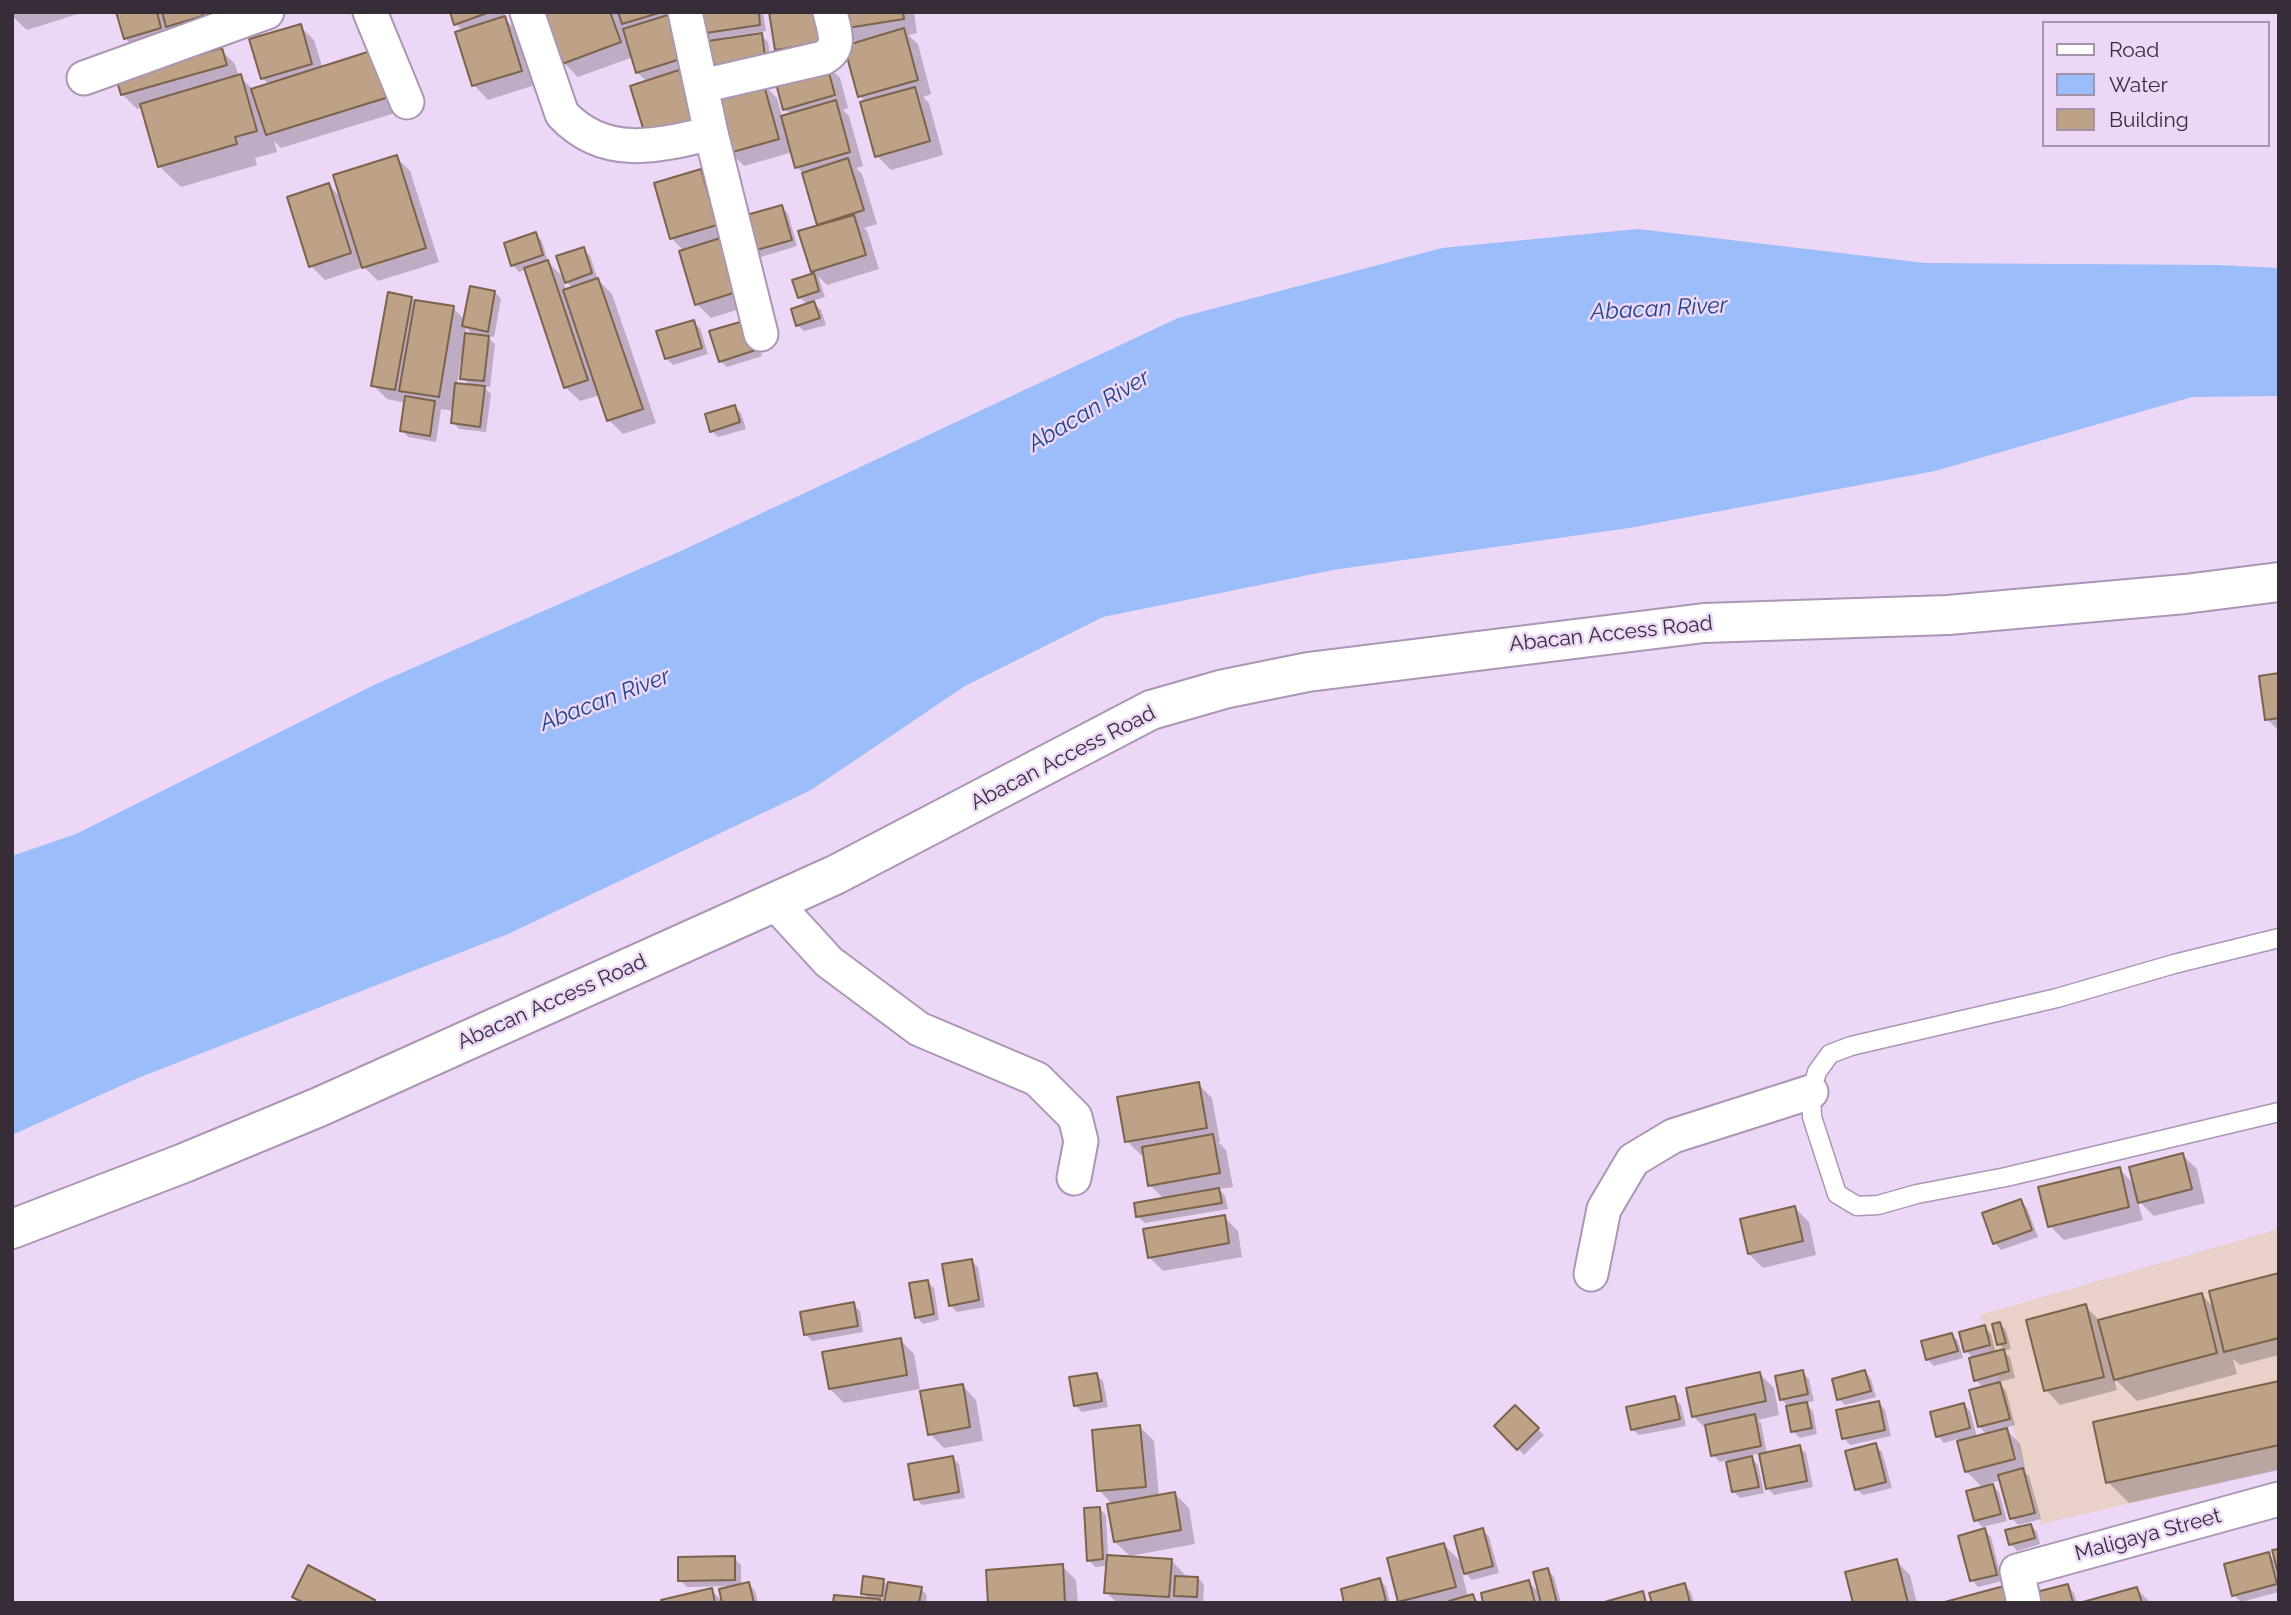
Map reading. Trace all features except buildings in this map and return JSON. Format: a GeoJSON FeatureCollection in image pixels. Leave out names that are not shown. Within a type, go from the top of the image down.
{"type":"FeatureCollection","features":[{"type":"Feature","properties":{"kind":"street"},"geometry":{"type":"LineString","coordinates":[[84,78],[267,12]]}},
{"type":"Feature","properties":{"kind":"street"},"geometry":{"type":"LineString","coordinates":[[370,12],[407,102]]}},
{"type":"Feature","properties":{"kind":"street"},"geometry":{"type":"LineString","coordinates":[[527,12],[562,114],[575,127],[589,136],[642,147],[711,132]]}},
{"type":"Feature","properties":{"kind":"street"},"geometry":{"type":"LineString","coordinates":[[685,12],[711,132],[761,334]]}},
{"type":"Feature","properties":{"kind":"street"},"geometry":{"type":"LineString","coordinates":[[702,86],[829,55],[834,50],[836,41],[830,12]]}},
{"type":"Feature","properties":{"kind":"street","name":"Abacan Access Road"},"geometry":{"type":"LineString","coordinates":[[12,1229],[184,1163],[319,1107],[835,875],[1151,710],[1224,689],[1308,671],[1704,623],[1948,615],[2185,594],[2279,582]]}},
{"type":"Feature","properties":{"kind":"street"},"geometry":{"type":"LineString","coordinates":[[775,903],[830,961],[919,1029],[1037,1079],[1075,1117],[1081,1141],[1074,1178]]}},
{"type":"Feature","properties":{"kind":"street"},"geometry":{"type":"LineString","coordinates":[[1591,1274],[1604,1209],[1633,1160],[1673,1136],[1811,1092]]}},
{"type":"Feature","properties":{"kind":"street","name":"Maligaya Street"},"geometry":{"type":"LineString","coordinates":[[2021,1587],[2279,1499]]}},
{"type":"Feature","properties":{"kind":"lane"},"geometry":{"type":"LineString","coordinates":[[2279,938],[2174,964],[2057,998],[1851,1046],[1830,1054],[1817,1072],[1811,1092],[1812,1116],[1837,1194],[1857,1206],[1878,1205],[2006,1177],[2279,1112]]}},
{"type":"Feature","properties":{"kind":"shaded area"},"geometry":{"type":"Polygon","coordinates":[[[2279,1229],[2279,1469],[2041,1524],[1980,1315],[2279,1229]]]}},
{"type":"Feature","properties":{"kind":"water","name":"Abacan River"},"geometry":{"type":"Polygon","coordinates":[[[1638,229],[1925,263],[2218,265],[2279,268],[2279,396],[2192,397],[1935,471],[1629,528],[1333,570],[1103,617],[965,686],[811,790],[508,934],[138,1078],[12,1135],[12,856],[76,834],[376,684],[681,551],[1178,318],[1442,248],[1638,229]]]}}]}
